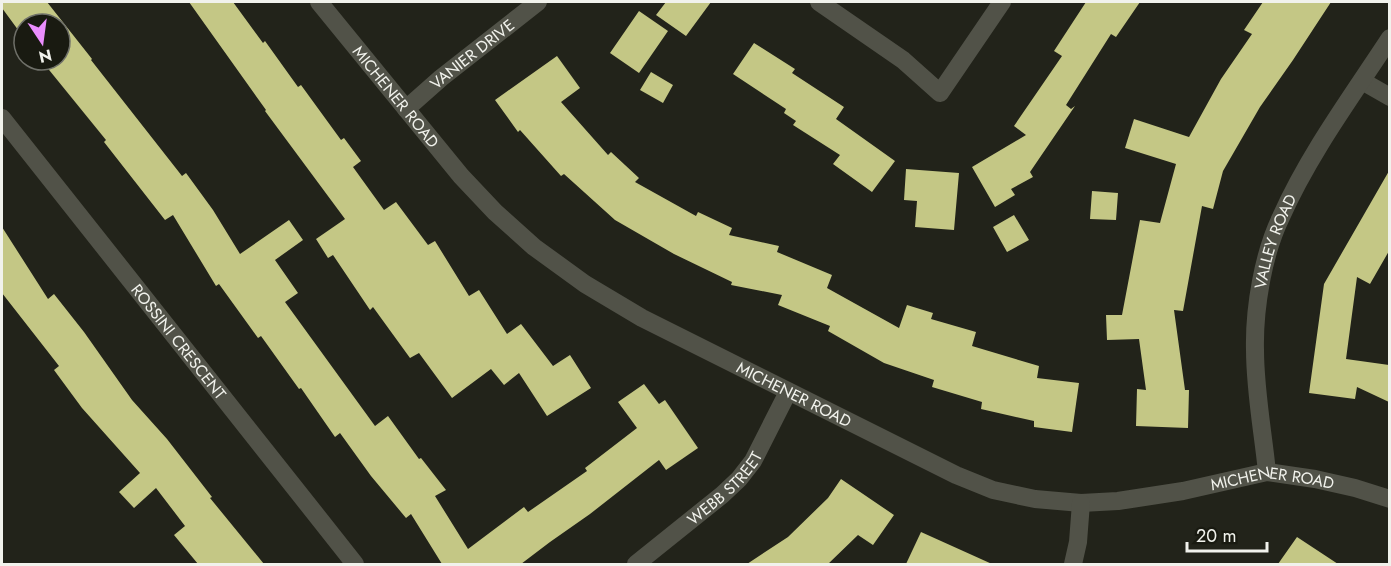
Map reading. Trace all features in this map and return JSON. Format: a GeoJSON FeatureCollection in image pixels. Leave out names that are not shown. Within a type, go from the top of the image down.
{"type":"FeatureCollection","features":[{"type":"Feature","properties":{"kind":"street","name":"MICHENER ROAD"},"geometry":{"type":"LineString","coordinates":[[319,2],[461,176],[495,212],[534,247],[576,278],[642,318],[956,475],[993,490],[1035,499],[1081,503],[1118,501],[1183,491],[1267,472],[1315,479],[1389,499]]}},
{"type":"Feature","properties":{"kind":"street","name":"VANIER DRIVE"},"geometry":{"type":"LineString","coordinates":[[405,109],[538,2]]}},
{"type":"Feature","properties":{"kind":"street"},"geometry":{"type":"LineString","coordinates":[[819,2],[903,60],[940,93],[1002,2]]}},
{"type":"Feature","properties":{"kind":"street","name":"VALLEY ROAD"},"geometry":{"type":"LineString","coordinates":[[1267,472],[1255,350],[1257,307],[1265,264],[1280,219],[1304,170],[1389,38]]}},
{"type":"Feature","properties":{"kind":"street"},"geometry":{"type":"LineString","coordinates":[[1362,81],[1389,97]]}},
{"type":"Feature","properties":{"kind":"street","name":"ROSSINI CRESCENT"},"geometry":{"type":"LineString","coordinates":[[2,118],[355,564]]}},
{"type":"Feature","properties":{"kind":"street","name":"WEBB STREET"},"geometry":{"type":"LineString","coordinates":[[636,564],[739,479],[753,461],[788,392]]}},
{"type":"Feature","properties":{"kind":"street"},"geometry":{"type":"LineString","coordinates":[[1073,564],[1078,542],[1081,503]]}},
{"type":"Feature","properties":{"kind":"building"},"geometry":{"type":"Polygon","coordinates":[[[2,2],[47,2],[55,12],[12,12],[12,22],[2,8],[2,2]]]}},
{"type":"Feature","properties":{"kind":"building"},"geometry":{"type":"Polygon","coordinates":[[[189,2],[233,2],[298,87],[301,85],[341,140],[344,138],[361,161],[353,167],[384,210],[396,202],[428,245],[435,241],[469,296],[479,290],[507,334],[521,324],[553,366],[570,355],[591,388],[547,416],[519,373],[504,385],[491,369],[452,398],[419,353],[410,358],[373,307],[370,310],[333,255],[328,258],[316,239],[345,219],[265,111],[189,2]]]}},
{"type":"Feature","properties":{"kind":"building"},"geometry":{"type":"Polygon","coordinates":[[[666,2],[711,2],[686,36],[656,15],[666,2]]]}},
{"type":"Feature","properties":{"kind":"building"},"geometry":{"type":"Polygon","coordinates":[[[1086,2],[1140,2],[1116,37],[1111,34],[1066,105],[1071,109],[1075,106],[1030,172],[1033,177],[1011,189],[1015,195],[995,207],[972,167],[1026,135],[1014,126],[1062,56],[1054,51],[1086,2]]]}},
{"type":"Feature","properties":{"kind":"building"},"geometry":{"type":"Polygon","coordinates":[[[1263,2],[1331,2],[1260,107],[1223,171],[1213,209],[1202,206],[1183,311],[1174,310],[1185,390],[1189,390],[1188,428],[1136,426],[1137,389],[1146,390],[1139,339],[1107,340],[1106,315],[1122,315],[1140,220],[1160,223],[1176,164],[1125,148],[1134,119],[1189,137],[1221,79],[1252,34],[1244,30],[1263,2]]]}},
{"type":"Feature","properties":{"kind":"building"},"geometry":{"type":"Polygon","coordinates":[[[639,11],[668,31],[639,73],[610,53],[639,11]]]}},
{"type":"Feature","properties":{"kind":"building"},"geometry":{"type":"Polygon","coordinates":[[[72,34],[182,176],[186,173],[213,210],[240,254],[289,220],[303,240],[275,260],[298,293],[285,302],[375,426],[388,416],[419,459],[421,458],[446,490],[435,496],[468,549],[524,507],[528,512],[587,471],[585,468],[637,428],[618,402],[644,384],[659,404],[665,400],[698,448],[666,470],[659,460],[521,564],[442,564],[411,514],[406,518],[371,476],[340,433],[335,437],[261,336],[258,338],[219,284],[216,286],[173,215],[165,220],[104,142],[106,140],[51,72],[72,72],[72,34]]]}},
{"type":"Feature","properties":{"kind":"building"},"geometry":{"type":"Polygon","coordinates":[[[754,43],[795,69],[792,73],[844,107],[836,119],[895,161],[872,192],[833,164],[840,155],[793,125],[796,121],[784,113],[786,109],[733,74],[754,43]]]}},
{"type":"Feature","properties":{"kind":"building"},"geometry":{"type":"Polygon","coordinates":[[[557,56],[580,88],[561,102],[608,155],[611,152],[639,178],[635,182],[696,216],[698,212],[732,228],[729,235],[779,246],[777,252],[832,275],[827,288],[899,328],[907,305],[933,313],[931,319],[976,332],[972,346],[1039,366],[1037,378],[1079,383],[1072,432],[1034,427],[1034,421],[981,409],[982,402],[932,387],[934,380],[884,363],[828,331],[830,326],[778,305],[782,295],[731,285],[732,282],[674,254],[615,220],[564,174],[561,176],[520,130],[518,132],[495,100],[557,56]]]}},
{"type":"Feature","properties":{"kind":"building"},"geometry":{"type":"Polygon","coordinates":[[[651,72],[673,85],[663,103],[640,90],[651,72]]]}},
{"type":"Feature","properties":{"kind":"building"},"geometry":{"type":"Polygon","coordinates":[[[906,169],[959,173],[954,230],[915,227],[917,201],[904,200],[906,169]]]}},
{"type":"Feature","properties":{"kind":"building"},"geometry":{"type":"Polygon","coordinates":[[[1389,171],[1389,251],[1370,284],[1357,277],[1346,359],[1389,365],[1389,402],[1357,387],[1355,399],[1309,393],[1324,284],[1389,171]]]}},
{"type":"Feature","properties":{"kind":"building"},"geometry":{"type":"Polygon","coordinates":[[[1092,191],[1118,193],[1116,220],[1090,219],[1092,191]]]}},
{"type":"Feature","properties":{"kind":"building"},"geometry":{"type":"Polygon","coordinates":[[[1014,215],[1029,240],[1007,252],[993,227],[1014,215]]]}},
{"type":"Feature","properties":{"kind":"building"},"geometry":{"type":"Polygon","coordinates":[[[2,227],[48,299],[54,294],[132,400],[167,439],[212,497],[210,498],[264,564],[198,564],[174,535],[185,526],[156,488],[134,508],[119,492],[140,473],[82,408],[54,370],[59,366],[2,293],[2,227]]]}},
{"type":"Feature","properties":{"kind":"building"},"geometry":{"type":"Polygon","coordinates":[[[841,479],[894,515],[873,545],[858,535],[828,564],[747,564],[788,537],[828,498],[841,479]]]}},
{"type":"Feature","properties":{"kind":"building"},"geometry":{"type":"Polygon","coordinates":[[[921,532],[992,564],[906,564],[921,532]]]}},
{"type":"Feature","properties":{"kind":"building"},"geometry":{"type":"Polygon","coordinates":[[[1297,537],[1338,564],[1278,564],[1297,537]]]}}]}
